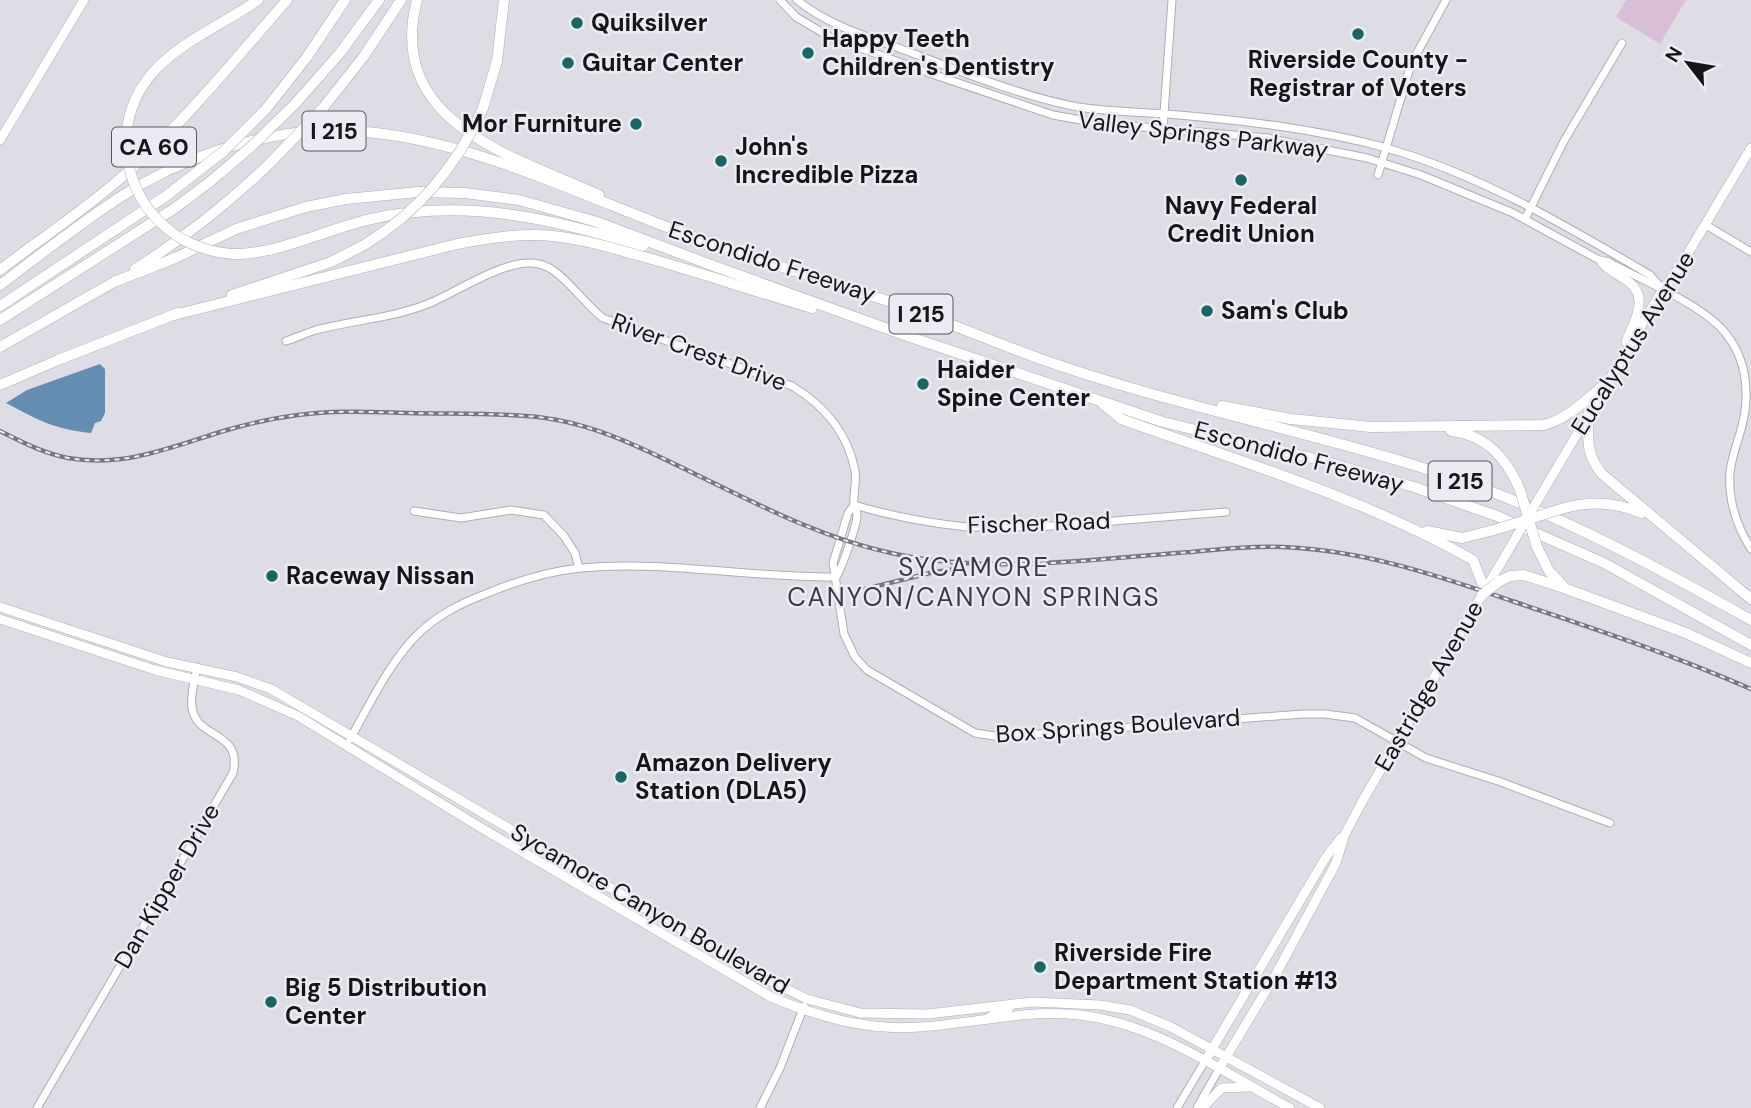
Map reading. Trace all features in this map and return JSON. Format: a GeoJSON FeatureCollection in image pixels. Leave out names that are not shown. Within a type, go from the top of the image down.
{"type":"FeatureCollection","features":[{"type":"Feature","properties":{"kind":"highway"},"geometry":{"type":"LineString","coordinates":[[258,0],[160,63],[137,95],[130,111],[126,136],[127,161],[132,181],[146,207],[157,220],[194,246],[233,254],[266,251],[377,217],[427,211],[485,211],[564,223],[711,265]]}},
{"type":"Feature","properties":{"kind":"highway","name":"CA 60"},"geometry":{"type":"LineString","coordinates":[[0,270],[115,183],[143,157],[180,121],[286,0]]}},
{"type":"Feature","properties":{"kind":"highway"},"geometry":{"type":"LineString","coordinates":[[0,306],[166,196],[223,151],[266,109],[307,57],[345,0]]}},
{"type":"Feature","properties":{"kind":"highway"},"geometry":{"type":"LineString","coordinates":[[0,320],[174,208],[211,181],[295,104],[340,53],[379,0]]}},
{"type":"Feature","properties":{"kind":"highway"},"geometry":{"type":"LineString","coordinates":[[114,282],[181,238],[226,204],[271,163],[323,108],[364,56],[401,0]]}},
{"type":"Feature","properties":{"kind":"highway"},"geometry":{"type":"LineString","coordinates":[[417,0],[412,38],[419,74],[432,99],[459,127],[496,149],[692,237]]}},
{"type":"Feature","properties":{"kind":"highway"},"geometry":{"type":"LineString","coordinates":[[0,385],[174,315],[331,262],[407,215],[459,155],[483,108],[497,61],[504,0]]}},
{"type":"Feature","properties":{"kind":"highway","name":"Escondido Freeway"},"geometry":{"type":"LineString","coordinates":[[0,285],[124,194],[156,176],[237,144],[277,135],[320,131],[368,132],[416,139],[499,163],[692,237],[891,302],[1039,359],[1150,394],[1420,467],[1500,495],[1615,545],[1751,620]]}},
{"type":"Feature","properties":{"kind":"highway","name":"Escondido Freeway"},"geometry":{"type":"LineString","coordinates":[[0,347],[114,282],[267,218],[346,199],[418,192],[488,195],[542,205],[597,222],[910,337],[1163,422],[1402,483],[1497,516],[1604,563],[1751,645]]}},
{"type":"Feature","properties":{"kind":"highway"},"geometry":{"type":"LineString","coordinates":[[174,315],[457,244],[522,235],[586,241],[679,266],[910,337]]}},
{"type":"Feature","properties":{"kind":"highway"},"geometry":{"type":"LineString","coordinates":[[1150,394],[1291,419],[1371,426],[1427,427],[1553,423],[1567,416],[1608,382]]}},
{"type":"Feature","properties":{"kind":"highway"},"geometry":{"type":"LineString","coordinates":[[1097,400],[1121,419],[1329,493],[1403,524],[1473,560],[1480,575],[1483,592]]}},
{"type":"Feature","properties":{"kind":"highway"},"geometry":{"type":"LineString","coordinates":[[1588,416],[1588,447],[1592,461],[1602,474],[1751,599]]}},
{"type":"Feature","properties":{"kind":"highway"},"geometry":{"type":"LineString","coordinates":[[1427,427],[1463,432],[1491,446],[1511,469],[1538,547],[1549,571],[1564,587]]}},
{"type":"Feature","properties":{"kind":"highway"},"geometry":{"type":"LineString","coordinates":[[1403,524],[1436,534],[1462,538],[1588,502],[1609,503],[1649,516]]}},
{"type":"Feature","properties":{"kind":"highway"},"geometry":{"type":"LineString","coordinates":[[1483,592],[1495,581],[1524,575],[1564,587],[1686,633],[1751,663]]}},
{"type":"Feature","properties":{"kind":"main road"},"geometry":{"type":"LineString","coordinates":[[0,140],[84,0]]}},
{"type":"Feature","properties":{"kind":"main road","name":"Eucalyptus Avenue"},"geometry":{"type":"LineString","coordinates":[[1515,539],[1663,289],[1706,225],[1751,148]]}},
{"type":"Feature","properties":{"kind":"main road"},"geometry":{"type":"LineString","coordinates":[[1601,261],[1605,267],[1631,282],[1639,293],[1640,306],[1617,367]]}},
{"type":"Feature","properties":{"kind":"main road","name":"Eastridge Avenue"},"geometry":{"type":"LineString","coordinates":[[1495,581],[1515,539]]}},
{"type":"Feature","properties":{"kind":"main road","name":"Eastridge Avenue"},"geometry":{"type":"LineString","coordinates":[[1205,1061],[1325,857],[1345,834],[1483,592]]}},
{"type":"Feature","properties":{"kind":"main road","name":"Sycamore Canyon Boulevard"},"geometry":{"type":"LineString","coordinates":[[0,607],[167,662],[197,667],[271,688],[768,980],[807,999],[860,1013],[892,1015],[929,1014],[1011,1004],[1069,1002],[1130,1010],[1171,1027],[1320,1108]]}},
{"type":"Feature","properties":{"kind":"main road","name":"Sycamore Canyon Boulevard"},"geometry":{"type":"LineString","coordinates":[[0,619],[155,670],[196,678],[265,700],[299,716],[484,829],[771,997],[803,1010],[852,1023],[889,1027],[919,1027],[1033,1014],[1068,1014],[1105,1019],[1153,1034],[1290,1108]]}},
{"type":"Feature","properties":{"kind":"main road","name":"Eastridge Avenue"},"geometry":{"type":"LineString","coordinates":[[1219,1069],[1276,974],[1336,863],[1345,834]]}},
{"type":"Feature","properties":{"kind":"main road"},"geometry":{"type":"LineString","coordinates":[[986,1020],[998,1012],[1007,1011],[1011,1004]]}},
{"type":"Feature","properties":{"kind":"main road"},"geometry":{"type":"LineString","coordinates":[[1202,1108],[1222,1088],[1251,1087]]}},
{"type":"Feature","properties":{"kind":"street","name":"Valley Springs Parkway"},"geometry":{"type":"LineString","coordinates":[[780,0],[796,17],[830,37],[1015,104],[1073,119],[1267,138],[1322,147],[1381,162],[1453,186],[1525,219],[1601,261],[1607,261],[1646,283],[1663,289]]}},
{"type":"Feature","properties":{"kind":"street","name":"Valley Springs Parkway"},"geometry":{"type":"LineString","coordinates":[[797,0],[837,25],[1036,96],[1096,109],[1278,126],[1385,148],[1486,185],[1531,207],[1650,275],[1663,289]]}},
{"type":"Feature","properties":{"kind":"street"},"geometry":{"type":"LineString","coordinates":[[1163,128],[1172,0]]}},
{"type":"Feature","properties":{"kind":"street"},"geometry":{"type":"LineString","coordinates":[[1378,175],[1411,64],[1446,0]]}},
{"type":"Feature","properties":{"kind":"street"},"geometry":{"type":"LineString","coordinates":[[1525,219],[1564,141],[1622,43]]}},
{"type":"Feature","properties":{"kind":"street"},"geometry":{"type":"LineString","coordinates":[[1706,225],[1751,252]]}},
{"type":"Feature","properties":{"kind":"street","name":"River Crest Drive"},"geometry":{"type":"LineString","coordinates":[[286,341],[316,330],[383,317],[428,304],[514,264],[539,264],[562,276],[589,307],[603,318],[792,386],[812,398],[830,414],[846,441],[855,473],[854,505],[857,515],[842,568],[836,577]]}},
{"type":"Feature","properties":{"kind":"street"},"geometry":{"type":"LineString","coordinates":[[1663,289],[1719,326],[1735,349],[1744,369],[1746,408],[1734,454],[1730,489],[1737,522],[1751,549]]}},
{"type":"Feature","properties":{"kind":"street","name":"Fischer Road"},"geometry":{"type":"LineString","coordinates":[[854,505],[914,520],[992,527],[1015,524],[1026,528],[1226,512]]}},
{"type":"Feature","properties":{"kind":"street"},"geometry":{"type":"LineString","coordinates":[[414,511],[461,519],[511,510],[544,515],[564,536],[575,553],[579,568]]}},
{"type":"Feature","properties":{"kind":"street"},"geometry":{"type":"LineString","coordinates":[[346,744],[397,659],[416,637],[436,619],[466,601],[503,587],[579,568],[632,566],[790,577],[836,577]]}},
{"type":"Feature","properties":{"kind":"street","name":"Box Springs Boulevard"},"geometry":{"type":"LineString","coordinates":[[836,577],[844,634],[855,657],[867,670],[975,733],[1001,737],[1321,713],[1355,718],[1426,758],[1501,782],[1610,823]]}},
{"type":"Feature","properties":{"kind":"street","name":"Dan Kipper Drive"},"geometry":{"type":"LineString","coordinates":[[37,1108],[233,773],[233,751],[226,741],[200,724],[193,712],[197,667]]}},
{"type":"Feature","properties":{"kind":"street"},"geometry":{"type":"LineString","coordinates":[[760,1108],[780,1068],[807,999]]}},
{"type":"Feature","properties":{"kind":"street","name":"Eastridge Avenue"},"geometry":{"type":"LineString","coordinates":[[1177,1108],[1205,1061]]}},
{"type":"Feature","properties":{"kind":"street","name":"Eastridge Avenue"},"geometry":{"type":"LineString","coordinates":[[1197,1108],[1219,1069]]}},
{"type":"Feature","properties":{"kind":"shaded area"},"geometry":{"type":"Polygon","coordinates":[[[1626,0],[1686,0],[1660,44],[1616,17],[1626,0]]]}},
{"type":"Feature","properties":{"kind":"water"},"geometry":{"type":"Polygon","coordinates":[[[100,364],[105,369],[105,413],[101,421],[95,423],[91,433],[47,423],[6,403],[27,390],[100,364]]]}},
{"type":"Feature","properties":{"kind":"railway"},"geometry":{"type":"LineString","coordinates":[[0,431],[59,456],[109,460],[149,454],[254,423],[312,413],[482,414],[549,419],[572,423],[614,437],[792,520],[841,539],[891,553],[928,560],[1003,564],[1259,547],[1341,553],[1399,565],[1484,591],[1633,642],[1751,689]]}},
{"type":"Feature","properties":{"kind":"railway"},"geometry":{"type":"LineString","coordinates":[[865,589],[957,569]]}},
{"type":"Feature","properties":{"kind":"place","name":"Quiksilver"},"geometry":{"type":"Point","coordinates":[577,23]}},
{"type":"Feature","properties":{"kind":"place","name":"Riverside County - Registrar of Voters"},"geometry":{"type":"Point","coordinates":[1358,34]}},
{"type":"Feature","properties":{"kind":"place","name":"Happy Teeth Children's Dentistry"},"geometry":{"type":"Point","coordinates":[808,53]}},
{"type":"Feature","properties":{"kind":"place","name":"Guitar Center"},"geometry":{"type":"Point","coordinates":[568,63]}},
{"type":"Feature","properties":{"kind":"place","name":"Mor Furniture"},"geometry":{"type":"Point","coordinates":[636,124]}},
{"type":"Feature","properties":{"kind":"place","name":"John's Incredible Pizza"},"geometry":{"type":"Point","coordinates":[721,161]}},
{"type":"Feature","properties":{"kind":"place","name":"Navy Federal Credit Union"},"geometry":{"type":"Point","coordinates":[1241,180]}},
{"type":"Feature","properties":{"kind":"place","name":"Sam's Club"},"geometry":{"type":"Point","coordinates":[1207,311]}},
{"type":"Feature","properties":{"kind":"place","name":"Haider Spine Center"},"geometry":{"type":"Point","coordinates":[923,384]}},
{"type":"Feature","properties":{"kind":"place","name":"Raceway Nissan"},"geometry":{"type":"Point","coordinates":[272,576]}},
{"type":"Feature","properties":{"kind":"place","name":"Amazon Delivery Station (DLA5)"},"geometry":{"type":"Point","coordinates":[621,777]}},
{"type":"Feature","properties":{"kind":"place","name":"Riverside Fire Department Station #13"},"geometry":{"type":"Point","coordinates":[1040,967]}},
{"type":"Feature","properties":{"kind":"place","name":"Big 5 Distribution Center"},"geometry":{"type":"Point","coordinates":[271,1002]}},
{"type":"Feature","properties":{"kind":"district","name":"SYCAMORE CANYON/CANYON SPRINGS"},"geometry":{"type":"Point","coordinates":[974,582]}}]}
